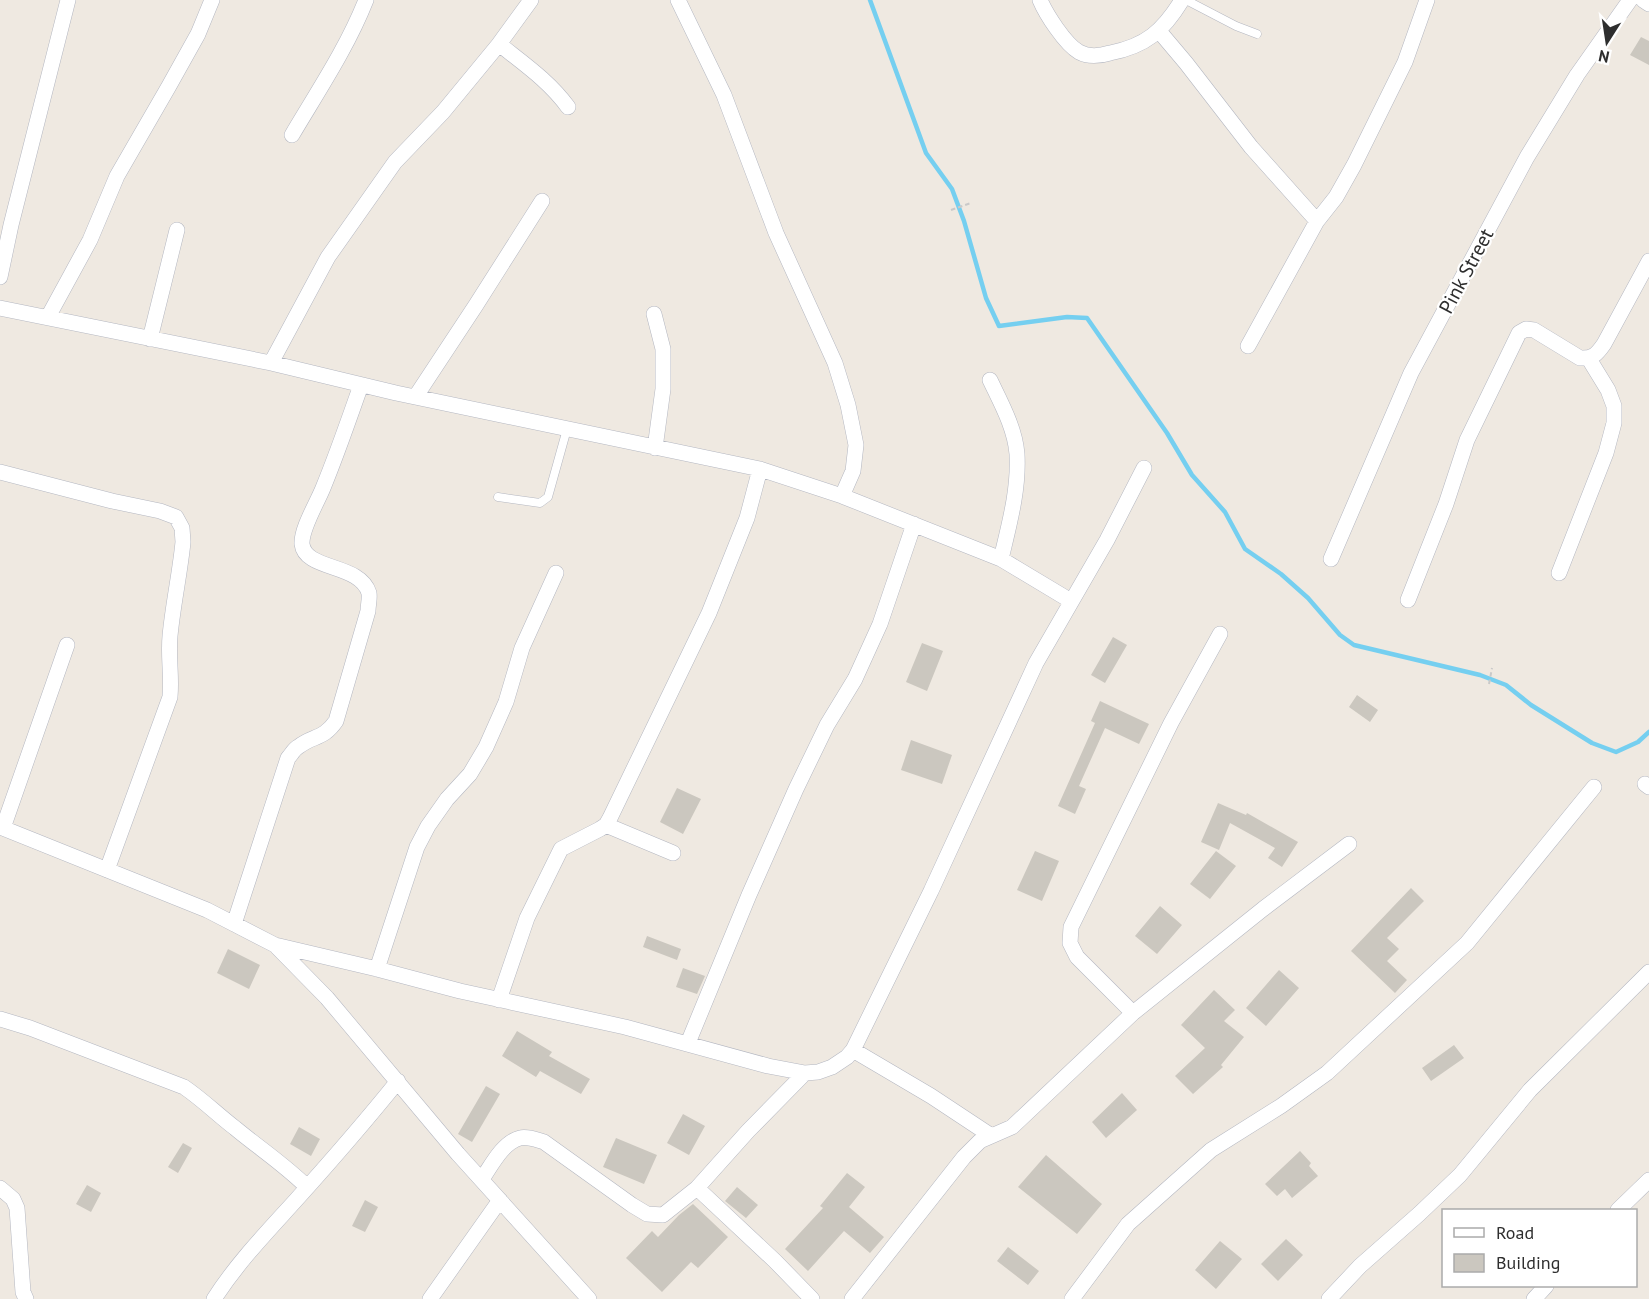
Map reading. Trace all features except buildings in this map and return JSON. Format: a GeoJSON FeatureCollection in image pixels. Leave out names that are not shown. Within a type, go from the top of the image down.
{"type":"FeatureCollection","features":[{"type":"Feature","properties":{"kind":"street"},"geometry":{"type":"LineString","coordinates":[[0,277],[16,203],[68,0]]}},
{"type":"Feature","properties":{"kind":"street"},"geometry":{"type":"LineString","coordinates":[[48,316],[90,240],[117,176],[198,34],[212,0]]}},
{"type":"Feature","properties":{"kind":"street"},"geometry":{"type":"LineString","coordinates":[[292,135],[340,54],[366,0]]}},
{"type":"Feature","properties":{"kind":"street"},"geometry":{"type":"LineString","coordinates":[[271,363],[328,256],[395,162],[444,112],[531,0]]}},
{"type":"Feature","properties":{"kind":"street"},"geometry":{"type":"LineString","coordinates":[[678,0],[724,95],[776,233],[835,363],[848,405],[856,445],[853,471],[842,496]]}},
{"type":"Feature","properties":{"kind":"street"},"geometry":{"type":"LineString","coordinates":[[1040,0],[1065,39],[1078,51],[1089,56],[1121,51],[1145,42],[1159,31],[1182,0]]}},
{"type":"Feature","properties":{"kind":"street"},"geometry":{"type":"LineString","coordinates":[[1248,346],[1317,221],[1336,196],[1354,165],[1405,62],[1427,0]]}},
{"type":"Feature","properties":{"kind":"street","name":"Pink Street"},"geometry":{"type":"LineString","coordinates":[[1331,559],[1411,373],[1527,158],[1577,75],[1630,0]]}},
{"type":"Feature","properties":{"kind":"street"},"geometry":{"type":"LineString","coordinates":[[1643,0],[1649,4]]}},
{"type":"Feature","properties":{"kind":"street"},"geometry":{"type":"LineString","coordinates":[[1159,31],[1251,147],[1317,221]]}},
{"type":"Feature","properties":{"kind":"street"},"geometry":{"type":"LineString","coordinates":[[499,44],[549,84],[568,107]]}},
{"type":"Feature","properties":{"kind":"street"},"geometry":{"type":"LineString","coordinates":[[416,396],[542,201]]}},
{"type":"Feature","properties":{"kind":"street"},"geometry":{"type":"LineString","coordinates":[[150,339],[177,230]]}},
{"type":"Feature","properties":{"kind":"street"},"geometry":{"type":"LineString","coordinates":[[1408,600],[1446,504],[1467,440],[1519,333],[1526,329],[1534,330],[1580,358],[1589,358],[1597,354],[1649,261]]}},
{"type":"Feature","properties":{"kind":"street"},"geometry":{"type":"LineString","coordinates":[[0,308],[271,363],[361,385],[760,469],[842,496],[1001,559],[1071,601]]}},
{"type":"Feature","properties":{"kind":"street"},"geometry":{"type":"LineString","coordinates":[[654,314],[663,349],[663,389],[655,448]]}},
{"type":"Feature","properties":{"kind":"street"},"geometry":{"type":"LineString","coordinates":[[1559,573],[1606,453],[1614,423],[1614,406],[1608,390],[1589,358]]}},
{"type":"Feature","properties":{"kind":"street"},"geometry":{"type":"LineString","coordinates":[[990,380],[1005,410],[1017,452],[1016,487],[1001,559]]}},
{"type":"Feature","properties":{"kind":"street"},"geometry":{"type":"LineString","coordinates":[[234,924],[288,758],[298,746],[330,730],[336,721],[368,611],[370,596],[365,584],[351,573],[315,560],[305,553],[302,543],[361,385]]}},
{"type":"Feature","properties":{"kind":"street"},"geometry":{"type":"LineString","coordinates":[[67,645],[1,827],[207,910],[275,945],[499,1000],[625,1027],[768,1066],[805,1073],[818,1072],[832,1067],[853,1050],[1036,663],[1107,540],[1144,468]]}},
{"type":"Feature","properties":{"kind":"street"},"geometry":{"type":"LineString","coordinates":[[499,1000],[527,918],[561,849],[606,825],[709,612],[747,518],[760,469]]}},
{"type":"Feature","properties":{"kind":"street"},"geometry":{"type":"LineString","coordinates":[[0,472],[160,511],[176,517],[182,528],[183,542],[170,634],[169,656],[172,676],[170,697],[107,870]]}},
{"type":"Feature","properties":{"kind":"street"},"geometry":{"type":"LineString","coordinates":[[688,1043],[748,895],[796,789],[827,725],[855,679],[880,624],[914,524]]}},
{"type":"Feature","properties":{"kind":"street"},"geometry":{"type":"LineString","coordinates":[[377,969],[417,847],[428,826],[447,799],[470,774],[486,747],[506,702],[522,648],[556,573]]}},
{"type":"Feature","properties":{"kind":"street"},"geometry":{"type":"LineString","coordinates":[[1133,1013],[1077,957],[1070,943],[1071,927],[1171,723],[1220,634]]}},
{"type":"Feature","properties":{"kind":"street"},"geometry":{"type":"LineString","coordinates":[[1072,1299],[1128,1224],[1211,1150],[1281,1106],[1327,1073],[1467,943],[1594,787]]}},
{"type":"Feature","properties":{"kind":"street"},"geometry":{"type":"LineString","coordinates":[[606,825],[673,853]]}},
{"type":"Feature","properties":{"kind":"street"},"geometry":{"type":"LineString","coordinates":[[852,1299],[964,1156],[980,1141],[1012,1127],[1133,1013],[1263,909],[1349,844]]}},
{"type":"Feature","properties":{"kind":"street"},"geometry":{"type":"LineString","coordinates":[[275,945],[327,998],[500,1200],[590,1299]]}},
{"type":"Feature","properties":{"kind":"street"},"geometry":{"type":"LineString","coordinates":[[1329,1299],[1360,1266],[1419,1215],[1460,1175],[1530,1090],[1649,972]]}},
{"type":"Feature","properties":{"kind":"street"},"geometry":{"type":"LineString","coordinates":[[0,1019],[184,1087],[289,1169],[308,1187]]}},
{"type":"Feature","properties":{"kind":"street"},"geometry":{"type":"LineString","coordinates":[[853,1050],[932,1096],[990,1135]]}},
{"type":"Feature","properties":{"kind":"street"},"geometry":{"type":"LineString","coordinates":[[482,1179],[501,1153],[512,1143],[520,1138],[533,1138],[544,1142],[647,1214],[663,1215],[697,1188],[748,1131],[805,1073]]}},
{"type":"Feature","properties":{"kind":"street"},"geometry":{"type":"LineString","coordinates":[[214,1299],[253,1247],[353,1136],[398,1081]]}},
{"type":"Feature","properties":{"kind":"street"},"geometry":{"type":"LineString","coordinates":[[1619,1209],[1649,1180]]}},
{"type":"Feature","properties":{"kind":"street"},"geometry":{"type":"LineString","coordinates":[[0,1188],[13,1199],[17,1208],[23,1292],[26,1299]]}},
{"type":"Feature","properties":{"kind":"street"},"geometry":{"type":"LineString","coordinates":[[697,1188],[812,1299]]}},
{"type":"Feature","properties":{"kind":"street"},"geometry":{"type":"LineString","coordinates":[[433,1298],[500,1200]]}},
{"type":"Feature","properties":{"kind":"street"},"geometry":{"type":"LineString","coordinates":[[1534,1299],[1545,1287]]}},
{"type":"Feature","properties":{"kind":"lane"},"geometry":{"type":"LineString","coordinates":[[1186,0],[1236,26],[1257,33]]}},
{"type":"Feature","properties":{"kind":"lane"},"geometry":{"type":"LineString","coordinates":[[498,496],[540,503],[544,501],[548,497],[567,429]]}},
{"type":"Feature","properties":{"kind":"path"},"geometry":{"type":"LineString","coordinates":[[951,210],[971,203]]}},
{"type":"Feature","properties":{"kind":"path"},"geometry":{"type":"LineString","coordinates":[[1489,684],[1492,668]]}},
{"type":"Feature","properties":{"kind":"waterway"},"geometry":{"type":"LineString","coordinates":[[870,0],[926,153],[952,189],[964,221],[986,298],[999,326],[1067,317],[1087,318],[1167,433],[1192,475],[1225,512],[1245,549],[1281,574],[1308,598],[1340,635],[1354,645],[1480,675],[1506,685],[1531,705],[1592,743],[1616,752],[1638,742],[1649,732]]}}]}
